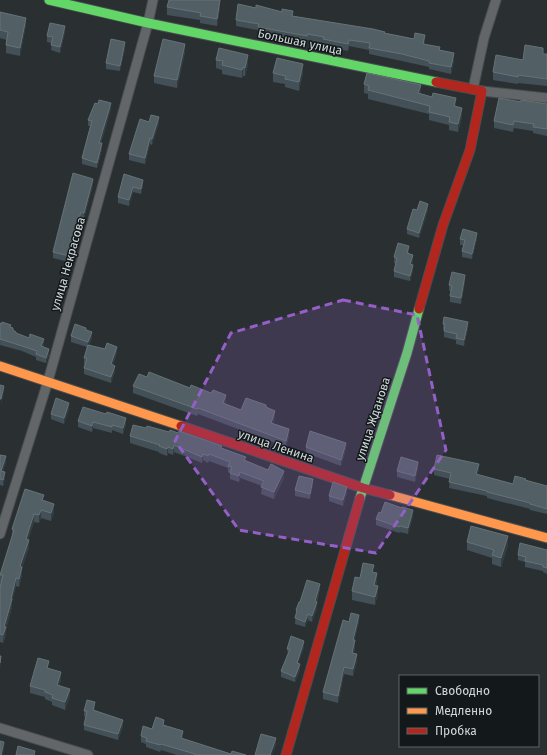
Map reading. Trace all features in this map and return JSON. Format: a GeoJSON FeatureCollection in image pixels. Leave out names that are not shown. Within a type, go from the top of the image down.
{"type":"FeatureCollection","features":[{"type":"Feature","properties":{"kind":"street","name":"Большая улица"},"geometry":{"type":"LineString","coordinates":[[49,0],[148,23],[482,91],[547,98]]}},
{"type":"Feature","properties":{"kind":"street","name":"улица Некрасова"},"geometry":{"type":"LineString","coordinates":[[0,534],[48,381],[148,23],[153,0]]}},
{"type":"Feature","properties":{"kind":"street"},"geometry":{"type":"LineString","coordinates":[[473,89],[484,38],[496,0]]}},
{"type":"Feature","properties":{"kind":"street","name":"улица Жданова"},"geometry":{"type":"LineString","coordinates":[[286,755],[363,488],[407,353],[443,225],[470,150],[477,122],[482,91]]}},
{"type":"Feature","properties":{"kind":"street","name":"улица Ленина"},"geometry":{"type":"LineString","coordinates":[[0,366],[363,488],[547,538]]}},
{"type":"Feature","properties":{"kind":"street"},"geometry":{"type":"LineString","coordinates":[[0,728],[88,755]]}},
{"type":"Feature","properties":{"kind":"highlighted area"},"geometry":{"type":"Polygon","coordinates":[[[343,300],[417,315],[446,450],[376,553],[239,530],[175,441],[231,333],[343,300]]]}},
{"type":"Feature","properties":{"kind":"building"},"geometry":{"type":"Polygon","coordinates":[[[169,0],[220,0],[217,19],[200,16],[201,13],[167,7],[169,0]]]}},
{"type":"Feature","properties":{"kind":"building"},"geometry":{"type":"Polygon","coordinates":[[[238,4],[256,8],[256,5],[282,12],[282,9],[293,11],[292,16],[373,29],[385,32],[384,33],[414,39],[415,33],[425,35],[423,44],[440,47],[439,50],[454,53],[451,67],[429,63],[429,61],[402,54],[369,48],[370,43],[349,40],[348,44],[323,39],[324,37],[307,34],[307,36],[258,27],[259,24],[236,20],[238,4]]]}},
{"type":"Feature","properties":{"kind":"building"},"geometry":{"type":"Polygon","coordinates":[[[0,12],[26,18],[20,48],[6,45],[8,32],[0,30],[0,12]]]}},
{"type":"Feature","properties":{"kind":"building"},"geometry":{"type":"Polygon","coordinates":[[[50,23],[65,26],[60,47],[51,45],[53,37],[47,36],[50,23]]]}},
{"type":"Feature","properties":{"kind":"building"},"geometry":{"type":"Polygon","coordinates":[[[111,39],[125,42],[120,66],[106,63],[111,39]]]}},
{"type":"Feature","properties":{"kind":"building"},"geometry":{"type":"Polygon","coordinates":[[[163,39],[185,44],[177,80],[154,76],[163,39]]]}},
{"type":"Feature","properties":{"kind":"building"},"geometry":{"type":"Polygon","coordinates":[[[525,45],[543,48],[543,54],[547,54],[547,79],[518,75],[518,77],[493,72],[496,55],[523,60],[525,45]]]}},
{"type":"Feature","properties":{"kind":"building"},"geometry":{"type":"Polygon","coordinates":[[[219,48],[248,55],[245,68],[243,67],[242,70],[222,65],[223,61],[216,60],[219,48]]]}},
{"type":"Feature","properties":{"kind":"building"},"geometry":{"type":"Polygon","coordinates":[[[277,58],[303,64],[299,82],[285,79],[286,76],[273,73],[277,58]]]}},
{"type":"Feature","properties":{"kind":"building"},"geometry":{"type":"Polygon","coordinates":[[[367,73],[421,85],[418,93],[432,97],[433,93],[456,98],[454,106],[462,108],[458,124],[449,122],[450,117],[429,112],[430,106],[368,90],[369,86],[364,84],[367,73]]]}},
{"type":"Feature","properties":{"kind":"building"},"geometry":{"type":"Polygon","coordinates":[[[499,98],[521,102],[521,100],[547,104],[547,129],[533,127],[534,124],[514,121],[513,125],[494,121],[499,98]]]}},
{"type":"Feature","properties":{"kind":"building"},"geometry":{"type":"Polygon","coordinates":[[[99,100],[111,103],[99,143],[102,143],[97,163],[82,158],[92,121],[88,120],[95,103],[98,104],[99,100]]]}},
{"type":"Feature","properties":{"kind":"building"},"geometry":{"type":"Polygon","coordinates":[[[151,115],[159,117],[152,139],[150,138],[145,158],[129,154],[140,119],[149,122],[151,115]]]}},
{"type":"Feature","properties":{"kind":"building"},"geometry":{"type":"Polygon","coordinates":[[[73,173],[93,179],[84,213],[81,212],[69,256],[53,252],[73,173]]]}},
{"type":"Feature","properties":{"kind":"building"},"geometry":{"type":"Polygon","coordinates":[[[124,174],[143,180],[141,189],[133,187],[129,200],[118,197],[124,174]]]}},
{"type":"Feature","properties":{"kind":"building"},"geometry":{"type":"Polygon","coordinates":[[[420,201],[428,204],[419,233],[407,229],[413,209],[417,210],[420,201]]]}},
{"type":"Feature","properties":{"kind":"building"},"geometry":{"type":"Polygon","coordinates":[[[463,229],[477,233],[472,254],[462,251],[465,240],[460,239],[463,229]]]}},
{"type":"Feature","properties":{"kind":"building"},"geometry":{"type":"Polygon","coordinates":[[[398,243],[409,246],[407,253],[413,255],[410,264],[413,265],[410,276],[394,271],[397,258],[394,257],[398,243]]]}},
{"type":"Feature","properties":{"kind":"building"},"geometry":{"type":"Polygon","coordinates":[[[452,272],[465,275],[461,298],[450,296],[452,286],[449,285],[452,272]]]}},
{"type":"Feature","properties":{"kind":"building"},"geometry":{"type":"Polygon","coordinates":[[[444,317],[468,322],[464,340],[456,338],[457,334],[444,331],[444,317]]]}},
{"type":"Feature","properties":{"kind":"building"},"geometry":{"type":"Polygon","coordinates":[[[2,322],[11,325],[10,327],[13,328],[16,333],[29,338],[30,334],[44,339],[41,346],[49,349],[46,358],[36,354],[37,351],[0,339],[0,323],[2,324],[2,322]]]}},
{"type":"Feature","properties":{"kind":"building"},"geometry":{"type":"Polygon","coordinates":[[[75,324],[92,332],[88,342],[71,336],[75,324]]]}},
{"type":"Feature","properties":{"kind":"building"},"geometry":{"type":"Polygon","coordinates":[[[107,343],[117,347],[111,364],[115,366],[111,377],[84,368],[87,358],[84,358],[88,345],[105,349],[107,343]]]}},
{"type":"Feature","properties":{"kind":"building"},"geometry":{"type":"Polygon","coordinates":[[[149,372],[190,388],[191,385],[211,393],[213,390],[226,395],[223,403],[241,410],[246,398],[266,405],[266,407],[275,411],[271,423],[289,429],[286,441],[198,408],[197,409],[133,386],[139,374],[147,377],[149,372]]]}},
{"type":"Feature","properties":{"kind":"building"},"geometry":{"type":"Polygon","coordinates":[[[0,385],[4,386],[1,399],[0,399],[0,385]]]}},
{"type":"Feature","properties":{"kind":"building"},"geometry":{"type":"Polygon","coordinates":[[[56,398],[69,403],[64,418],[51,414],[56,398]]]}},
{"type":"Feature","properties":{"kind":"building"},"geometry":{"type":"Polygon","coordinates":[[[83,407],[126,418],[123,428],[93,422],[92,426],[78,421],[83,407]]]}},
{"type":"Feature","properties":{"kind":"building"},"geometry":{"type":"Polygon","coordinates":[[[133,425],[146,428],[147,426],[169,432],[170,430],[178,433],[179,431],[222,446],[221,448],[246,457],[244,460],[268,470],[271,464],[284,471],[274,492],[261,487],[264,481],[240,472],[239,476],[230,473],[232,467],[228,466],[230,462],[209,454],[208,456],[203,454],[202,457],[174,445],[173,449],[168,447],[167,449],[159,446],[160,445],[130,436],[133,425]]]}},
{"type":"Feature","properties":{"kind":"building"},"geometry":{"type":"Polygon","coordinates":[[[310,431],[346,443],[341,460],[306,447],[310,431]]]}},
{"type":"Feature","properties":{"kind":"building"},"geometry":{"type":"Polygon","coordinates":[[[0,455],[6,456],[1,471],[5,472],[3,480],[0,479],[0,455]]]}},
{"type":"Feature","properties":{"kind":"building"},"geometry":{"type":"Polygon","coordinates":[[[437,455],[479,464],[476,474],[513,484],[515,476],[547,486],[547,509],[487,491],[449,482],[451,473],[434,469],[437,455]]]}},
{"type":"Feature","properties":{"kind":"building"},"geometry":{"type":"Polygon","coordinates":[[[401,457],[418,462],[415,476],[397,471],[401,457]]]}},
{"type":"Feature","properties":{"kind":"building"},"geometry":{"type":"Polygon","coordinates":[[[299,476],[313,479],[310,494],[295,490],[299,476]]]}},
{"type":"Feature","properties":{"kind":"building"},"geometry":{"type":"Polygon","coordinates":[[[333,482],[347,487],[343,500],[329,496],[333,482]]]}},
{"type":"Feature","properties":{"kind":"building"},"geometry":{"type":"Polygon","coordinates":[[[25,489],[44,495],[42,500],[54,504],[51,513],[41,510],[39,515],[34,514],[26,539],[29,540],[20,566],[22,567],[19,579],[16,578],[3,635],[0,634],[0,587],[3,575],[0,575],[14,530],[12,529],[25,489]]]}},
{"type":"Feature","properties":{"kind":"building"},"geometry":{"type":"Polygon","coordinates":[[[385,502],[413,510],[408,528],[399,527],[376,519],[379,512],[381,513],[385,502]]]}},
{"type":"Feature","properties":{"kind":"building"},"geometry":{"type":"Polygon","coordinates":[[[471,526],[508,536],[501,558],[492,555],[494,550],[467,542],[471,526]]]}},
{"type":"Feature","properties":{"kind":"building"},"geometry":{"type":"Polygon","coordinates":[[[520,543],[547,550],[547,568],[543,567],[543,565],[525,561],[526,557],[518,555],[520,543]]]}},
{"type":"Feature","properties":{"kind":"building"},"geometry":{"type":"Polygon","coordinates":[[[363,563],[374,565],[372,572],[377,573],[374,585],[378,586],[375,597],[352,591],[355,577],[360,578],[363,563]]]}},
{"type":"Feature","properties":{"kind":"building"},"geometry":{"type":"Polygon","coordinates":[[[307,580],[320,584],[315,601],[317,602],[312,616],[308,614],[305,622],[295,618],[296,610],[307,580]]]}},
{"type":"Feature","properties":{"kind":"building"},"geometry":{"type":"Polygon","coordinates":[[[351,613],[359,615],[353,640],[355,640],[352,653],[357,654],[353,669],[344,667],[338,696],[323,692],[343,620],[349,622],[351,613]]]}},
{"type":"Feature","properties":{"kind":"building"},"geometry":{"type":"Polygon","coordinates":[[[291,636],[304,641],[297,663],[300,664],[295,677],[281,671],[290,649],[287,649],[291,636]]]}},
{"type":"Feature","properties":{"kind":"building"},"geometry":{"type":"Polygon","coordinates":[[[38,658],[49,661],[47,668],[61,672],[57,685],[70,689],[65,702],[52,698],[53,695],[45,692],[45,690],[30,686],[38,658]]]}},
{"type":"Feature","properties":{"kind":"building"},"geometry":{"type":"Polygon","coordinates":[[[87,700],[95,702],[93,710],[123,720],[118,734],[84,725],[87,711],[84,711],[87,700]]]}},
{"type":"Feature","properties":{"kind":"building"},"geometry":{"type":"Polygon","coordinates":[[[156,717],[164,720],[163,725],[183,731],[181,738],[231,754],[232,751],[246,755],[195,755],[161,744],[146,741],[147,738],[141,736],[143,726],[152,729],[156,717]]]}},
{"type":"Feature","properties":{"kind":"building"},"geometry":{"type":"Polygon","coordinates":[[[261,734],[276,738],[270,755],[255,755],[261,734]]]}},
{"type":"Feature","properties":{"kind":"building"},"geometry":{"type":"Polygon","coordinates":[[[0,741],[4,742],[1,755],[0,755],[0,741]]]}},
{"type":"Feature","properties":{"kind":"building"},"geometry":{"type":"Polygon","coordinates":[[[18,746],[35,751],[34,755],[16,755],[18,746]]]}},
{"type":"Feature","properties":{"kind":"traffic: fast"},"geometry":{"type":"LineString","coordinates":[[49,0],[148,23],[436,82]]}},
{"type":"Feature","properties":{"kind":"traffic: fast"},"geometry":{"type":"LineString","coordinates":[[360,498],[407,353],[419,309]]}},
{"type":"Feature","properties":{"kind":"traffic: slow"},"geometry":{"type":"LineString","coordinates":[[0,366],[181,426]]}},
{"type":"Feature","properties":{"kind":"traffic: slow"},"geometry":{"type":"LineString","coordinates":[[390,495],[547,538]]}},
{"type":"Feature","properties":{"kind":"traffic: jam"},"geometry":{"type":"LineString","coordinates":[[419,309],[443,225],[470,150],[482,91],[436,82]]}},
{"type":"Feature","properties":{"kind":"traffic: jam"},"geometry":{"type":"LineString","coordinates":[[181,426],[363,488],[390,495]]}},
{"type":"Feature","properties":{"kind":"traffic: jam"},"geometry":{"type":"LineString","coordinates":[[286,755],[360,498]]}}]}
